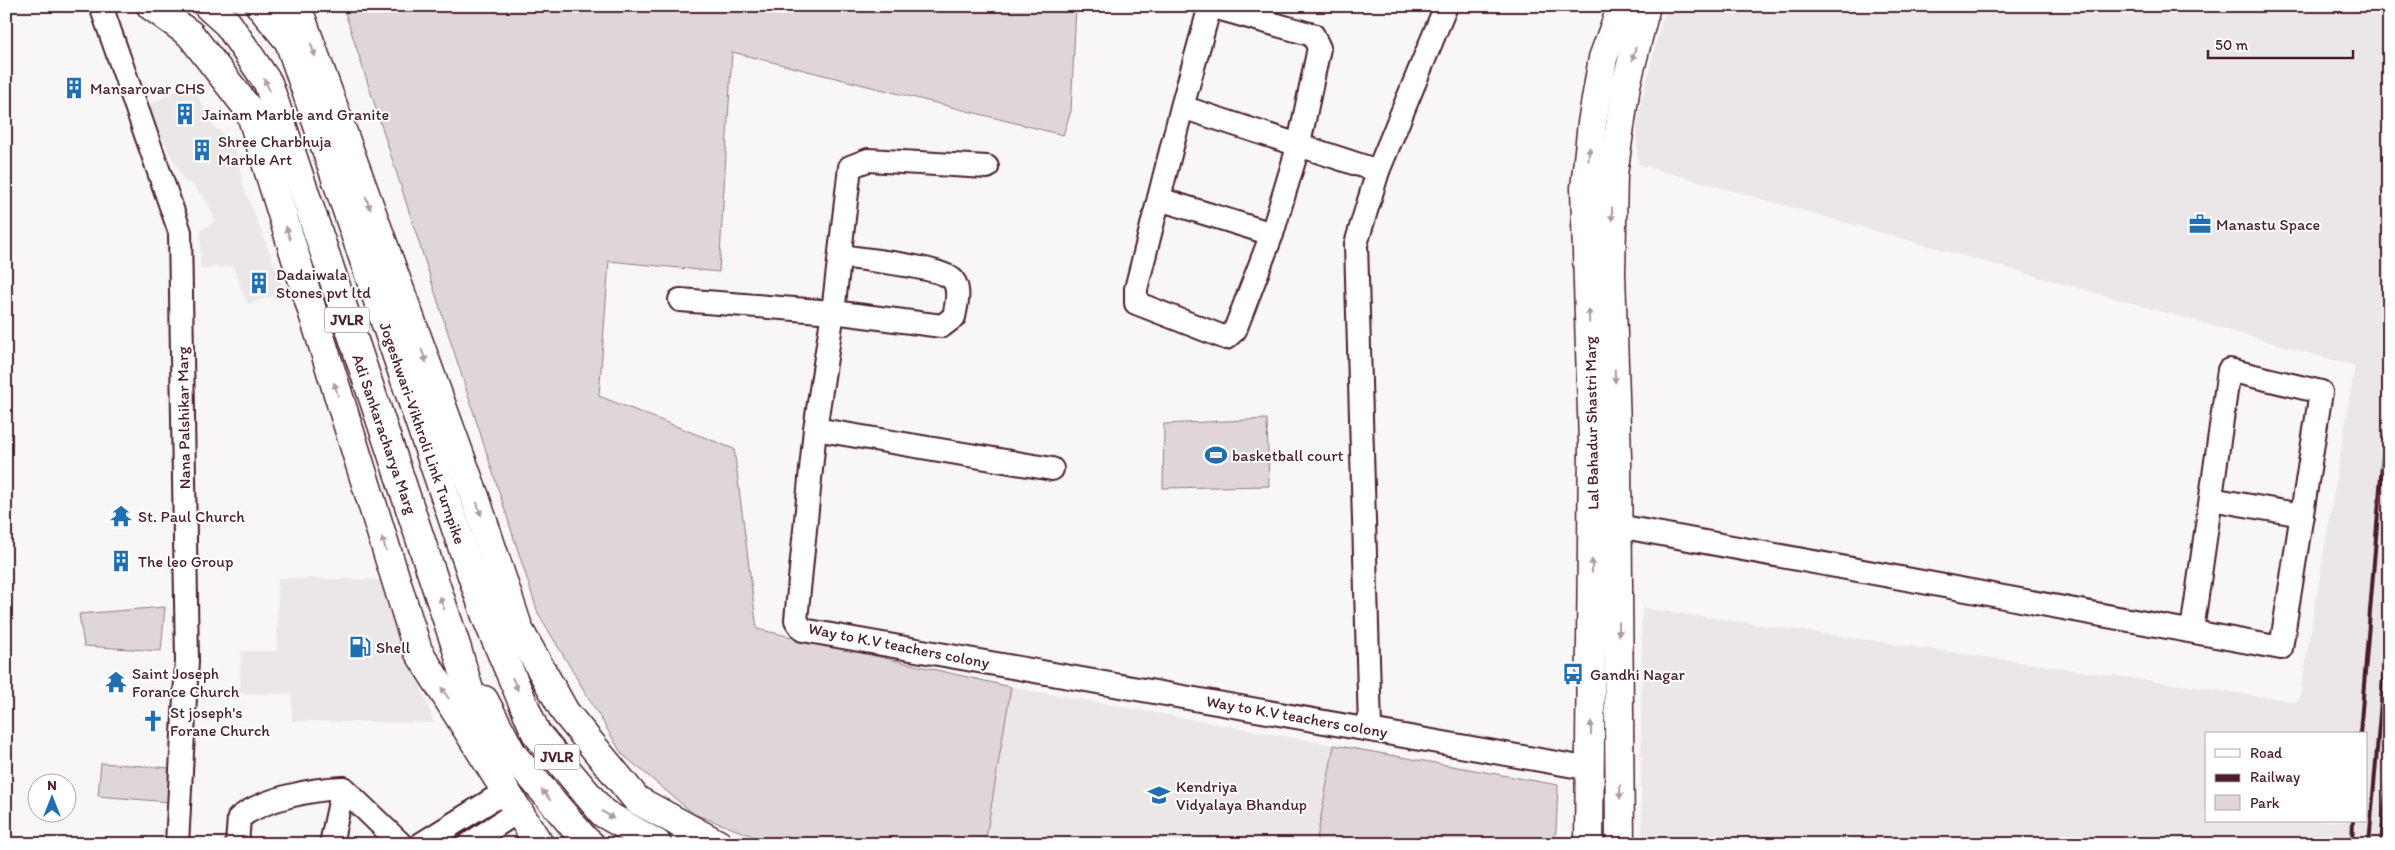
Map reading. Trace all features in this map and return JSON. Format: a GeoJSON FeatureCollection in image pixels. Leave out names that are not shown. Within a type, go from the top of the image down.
{"type":"FeatureCollection","features":[{"type":"Feature","properties":{"kind":"main road"},"geometry":{"type":"LineString","coordinates":[[152,6],[190,34],[250,111],[418,651],[539,844]]}},
{"type":"Feature","properties":{"kind":"main road","name":"Adi Sankaracharya Marg"},"geometry":{"type":"LineString","coordinates":[[208,6],[228,24],[268,83],[458,650]]}},
{"type":"Feature","properties":{"kind":"main road","name":"Jogeshwari-Vikhroli Link Turnpike"},"geometry":{"type":"LineString","coordinates":[[260,6],[289,41],[496,639]]}},
{"type":"Feature","properties":{"kind":"main road"},"geometry":{"type":"LineString","coordinates":[[292,6],[302,20],[475,497],[519,630],[566,712],[636,800],[718,844]]}},
{"type":"Feature","properties":{"kind":"main road","name":"Lal Bahadur Shastri Marg"},"geometry":{"type":"LineString","coordinates":[[1588,839],[1591,769],[1593,444],[1585,188],[1592,123],[1604,58],[1622,6]]}},
{"type":"Feature","properties":{"kind":"main road","name":"Lal Bahadur Shastri Marg"},"geometry":{"type":"LineString","coordinates":[[1620,844],[1618,526],[1611,273],[1613,174],[1626,85],[1646,6]]}},
{"type":"Feature","properties":{"kind":"main road"},"geometry":{"type":"LineString","coordinates":[[496,639],[551,686]]}},
{"type":"Feature","properties":{"kind":"main road","name":"JVLR"},"geometry":{"type":"LineString","coordinates":[[496,639],[536,733],[603,813],[656,844]]}},
{"type":"Feature","properties":{"kind":"main road"},"geometry":{"type":"LineString","coordinates":[[458,650],[490,764]]}},
{"type":"Feature","properties":{"kind":"main road","name":"JVLR"},"geometry":{"type":"LineString","coordinates":[[458,650],[513,756],[590,844]]}},
{"type":"Feature","properties":{"kind":"street","name":"Nana Palshikar Marg"},"geometry":{"type":"LineString","coordinates":[[101,6],[180,232],[186,661],[176,844]]}},
{"type":"Feature","properties":{"kind":"street"},"geometry":{"type":"LineString","coordinates":[[1210,6],[1313,35],[1319,48],[1299,144],[1272,234],[1235,330],[1226,338],[1136,303],[1136,289],[1182,106],[1210,6]]}},
{"type":"Feature","properties":{"kind":"street"},"geometry":{"type":"LineString","coordinates":[[1370,728],[1356,244],[1378,171],[1446,6]]}},
{"type":"Feature","properties":{"kind":"street"},"geometry":{"type":"LineString","coordinates":[[1182,106],[1378,171]]}},
{"type":"Feature","properties":{"kind":"street","name":"Way to K.V teachers colony"},"geometry":{"type":"LineString","coordinates":[[987,167],[868,160],[850,167],[833,312],[815,429],[796,620],[803,630],[1370,728],[1591,769]]}},
{"type":"Feature","properties":{"kind":"street"},"geometry":{"type":"LineString","coordinates":[[1159,199],[1272,234]]}},
{"type":"Feature","properties":{"kind":"street"},"geometry":{"type":"LineString","coordinates":[[680,300],[833,312],[942,326],[954,318],[957,304],[957,287],[952,279],[936,271],[840,256]]}},
{"type":"Feature","properties":{"kind":"street"},"geometry":{"type":"LineString","coordinates":[[1618,526],[2280,648],[2321,392],[2229,370],[2192,631]]}},
{"type":"Feature","properties":{"kind":"street"},"geometry":{"type":"LineString","coordinates":[[815,429],[1052,470]]}},
{"type":"Feature","properties":{"kind":"street"},"geometry":{"type":"LineString","coordinates":[[2211,499],[2302,515]]}},
{"type":"Feature","properties":{"kind":"street"},"geometry":{"type":"LineString","coordinates":[[237,844],[239,818],[251,808],[321,788],[343,788],[401,844]]}},
{"type":"Feature","properties":{"kind":"street"},"geometry":{"type":"LineString","coordinates":[[330,844],[343,788]]}},
{"type":"Feature","properties":{"kind":"street"},"geometry":{"type":"LineString","coordinates":[[422,844],[512,801]]}},
{"type":"Feature","properties":{"kind":"street"},"geometry":{"type":"LineString","coordinates":[[470,844],[512,801]]}},
{"type":"Feature","properties":{"kind":"shaded area"},"geometry":{"type":"Polygon","coordinates":[[[1666,6],[2389,6],[2389,844],[1643,844],[1641,798],[1642,608],[2299,702],[2355,366],[1638,164],[1636,122],[1666,6]]]}},
{"type":"Feature","properties":{"kind":"shaded area"},"geometry":{"type":"Polygon","coordinates":[[[191,84],[214,126],[235,146],[244,188],[285,292],[247,304],[233,266],[200,269],[201,230],[215,221],[207,201],[192,184],[184,181],[146,106],[191,84]]]}},
{"type":"Feature","properties":{"kind":"shaded area"},"geometry":{"type":"Polygon","coordinates":[[[278,578],[381,580],[434,723],[292,721],[292,694],[240,693],[241,651],[277,651],[278,578]]]}},
{"type":"Feature","properties":{"kind":"shaded area","name":"Kendriya Vidyalaya Bhandup"},"geometry":{"type":"Polygon","coordinates":[[[1011,687],[1334,745],[1316,844],[985,844],[1011,687]]]}},
{"type":"Feature","properties":{"kind":"green space"},"geometry":{"type":"Polygon","coordinates":[[[343,6],[1076,6],[1071,111],[1063,135],[732,52],[719,272],[609,261],[599,396],[734,449],[757,629],[1011,687],[985,844],[774,844],[694,814],[622,754],[538,613],[343,6]]]}},
{"type":"Feature","properties":{"kind":"green space","name":"basketball court"},"geometry":{"type":"Polygon","coordinates":[[[1267,419],[1269,486],[1163,488],[1164,424],[1267,419]]]}},
{"type":"Feature","properties":{"kind":"green space"},"geometry":{"type":"Polygon","coordinates":[[[165,607],[161,651],[84,646],[79,614],[165,607]]]}},
{"type":"Feature","properties":{"kind":"green space"},"geometry":{"type":"Polygon","coordinates":[[[1334,745],[1558,785],[1556,831],[1552,844],[1316,844],[1334,745]]]}},
{"type":"Feature","properties":{"kind":"green space"},"geometry":{"type":"Polygon","coordinates":[[[101,763],[171,768],[169,802],[98,796],[101,763]]]}},
{"type":"Feature","properties":{"kind":"railway"},"geometry":{"type":"LineString","coordinates":[[2360,732],[2382,464],[2389,402]]}},
{"type":"Feature","properties":{"kind":"railway"},"geometry":{"type":"LineString","coordinates":[[2369,844],[2389,608]]}},
{"type":"Feature","properties":{"kind":"railway"},"geometry":{"type":"LineString","coordinates":[[2381,844],[2389,757]]}},
{"type":"Feature","properties":{"kind":"railway"},"geometry":{"type":"LineString","coordinates":[[2352,844],[2353,822]]}},
{"type":"Feature","properties":{"kind":"place","name":"Mansarovar CHS"},"geometry":{"type":"Point","coordinates":[74,88]}},
{"type":"Feature","properties":{"kind":"place","name":"Jainam Marble and Granite"},"geometry":{"type":"Point","coordinates":[185,114]}},
{"type":"Feature","properties":{"kind":"place","name":"Shree Charbhuja Marble Art"},"geometry":{"type":"Point","coordinates":[202,150]}},
{"type":"Feature","properties":{"kind":"place","name":"Manastu Space"},"geometry":{"type":"Point","coordinates":[2200,224]}},
{"type":"Feature","properties":{"kind":"place","name":"Dadaiwala Stones pvt ltd"},"geometry":{"type":"Point","coordinates":[259,283]}},
{"type":"Feature","properties":{"kind":"place","name":"basketball court"},"geometry":{"type":"Point","coordinates":[1216,455]}},
{"type":"Feature","properties":{"kind":"place","name":"St. Paul Church"},"geometry":{"type":"Point","coordinates":[121,516]}},
{"type":"Feature","properties":{"kind":"place","name":"The leo Group"},"geometry":{"type":"Point","coordinates":[121,561]}},
{"type":"Feature","properties":{"kind":"place","name":"Shell"},"geometry":{"type":"Point","coordinates":[360,647]}},
{"type":"Feature","properties":{"kind":"place","name":"Gandhi Nagar"},"geometry":{"type":"Point","coordinates":[1573,674]}},
{"type":"Feature","properties":{"kind":"place","name":"Saint Joseph Forance Church"},"geometry":{"type":"Point","coordinates":[116,682]}},
{"type":"Feature","properties":{"kind":"place","name":"St joseph's Forane Church"},"geometry":{"type":"Point","coordinates":[153,721]}},
{"type":"Feature","properties":{"kind":"place","name":"Kendriya Vidyalaya Bhandup"},"geometry":{"type":"Point","coordinates":[1159,795]}}]}
